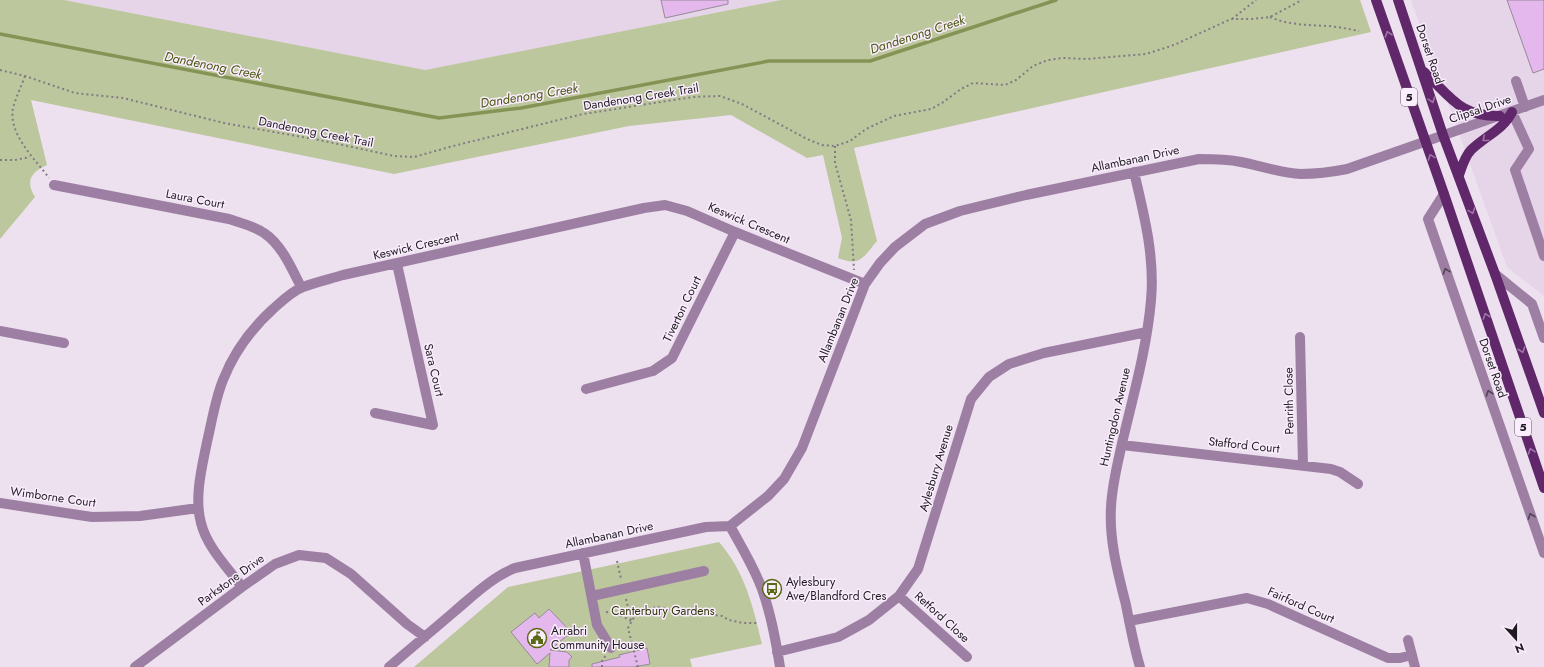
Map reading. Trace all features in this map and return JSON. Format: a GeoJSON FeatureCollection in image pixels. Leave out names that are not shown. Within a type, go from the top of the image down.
{"type":"FeatureCollection","features":[{"type":"Feature","properties":{"kind":"main road","name":"Dorset Road"},"geometry":{"type":"LineString","coordinates":[[1376,0],[1544,488]]}},
{"type":"Feature","properties":{"kind":"main road","name":"Dorset Road"},"geometry":{"type":"LineString","coordinates":[[1398,0],[1423,71],[1443,135],[1495,274],[1544,413]]}},
{"type":"Feature","properties":{"kind":"main road"},"geometry":{"type":"LineString","coordinates":[[1423,71],[1458,106],[1478,115],[1488,117],[1500,116]]}},
{"type":"Feature","properties":{"kind":"main road"},"geometry":{"type":"LineString","coordinates":[[1459,175],[1463,163],[1471,150],[1507,122],[1512,112]]}},
{"type":"Feature","properties":{"kind":"street"},"geometry":{"type":"LineString","coordinates":[[1516,81],[1525,107]]}},
{"type":"Feature","properties":{"kind":"street","name":"Clipsal Drive"},"geometry":{"type":"LineString","coordinates":[[1425,141],[1544,100]]}},
{"type":"Feature","properties":{"kind":"street"},"geometry":{"type":"LineString","coordinates":[[1512,112],[1529,149],[1515,170],[1544,256]]}},
{"type":"Feature","properties":{"kind":"street","name":"Allambanan Drive"},"geometry":{"type":"LineString","coordinates":[[390,667],[484,587],[504,573],[515,568],[706,527],[730,526],[768,496],[784,480],[802,448],[852,314],[865,284],[880,263],[895,247],[925,224],[960,211],[1199,159],[1240,161],[1300,174],[1330,172],[1347,168],[1425,141]]}},
{"type":"Feature","properties":{"kind":"street","name":"Huntingdon Avenue"},"geometry":{"type":"LineString","coordinates":[[1134,172],[1146,221],[1152,267],[1151,299],[1147,332],[1112,493],[1111,526],[1113,546],[1140,667]]}},
{"type":"Feature","properties":{"kind":"street","name":"Laura Court"},"geometry":{"type":"LineString","coordinates":[[54,185],[229,219],[254,228],[264,233],[277,244],[301,287]]}},
{"type":"Feature","properties":{"kind":"street","name":"Dorset Road"},"geometry":{"type":"LineString","coordinates":[[1444,194],[1428,219],[1544,553]]}},
{"type":"Feature","properties":{"kind":"street","name":"Keswick Crescent"},"geometry":{"type":"LineString","coordinates":[[242,586],[208,540],[201,522],[198,508],[201,469],[215,406],[223,380],[235,356],[248,335],[262,319],[301,287],[344,275],[644,208],[665,205],[687,210],[735,232],[865,284]]}},
{"type":"Feature","properties":{"kind":"street","name":"Tiverton Court"},"geometry":{"type":"LineString","coordinates":[[586,389],[653,371],[672,358],[735,232]]}},
{"type":"Feature","properties":{"kind":"street","name":"Sara Court"},"geometry":{"type":"LineString","coordinates":[[375,413],[433,425],[397,264]]}},
{"type":"Feature","properties":{"kind":"street"},"geometry":{"type":"LineString","coordinates":[[1495,274],[1532,304],[1544,338]]}},
{"type":"Feature","properties":{"kind":"street"},"geometry":{"type":"LineString","coordinates":[[0,331],[64,343]]}},
{"type":"Feature","properties":{"kind":"street","name":"Aylesbury Avenue"},"geometry":{"type":"LineString","coordinates":[[777,652],[838,637],[869,620],[899,596],[918,569],[971,399],[989,377],[1009,364],[1044,353],[1147,332]]}},
{"type":"Feature","properties":{"kind":"street","name":"Penrith Close"},"geometry":{"type":"LineString","coordinates":[[1300,337],[1303,465]]}},
{"type":"Feature","properties":{"kind":"street","name":"Stafford Court"},"geometry":{"type":"LineString","coordinates":[[1122,445],[1303,465],[1340,472],[1358,484]]}},
{"type":"Feature","properties":{"kind":"street","name":"Wimborne Court"},"geometry":{"type":"LineString","coordinates":[[0,503],[92,517],[140,516],[198,508]]}},
{"type":"Feature","properties":{"kind":"street"},"geometry":{"type":"LineString","coordinates":[[730,526],[753,566],[762,590],[772,623],[780,667]]}},
{"type":"Feature","properties":{"kind":"street"},"geometry":{"type":"LineString","coordinates":[[583,553],[597,625],[611,648]]}},
{"type":"Feature","properties":{"kind":"street","name":"Parkstone Drive"},"geometry":{"type":"LineString","coordinates":[[135,667],[242,586],[275,564],[298,555],[326,558],[351,574],[407,624],[425,637]]}},
{"type":"Feature","properties":{"kind":"street"},"geometry":{"type":"LineString","coordinates":[[592,596],[704,571]]}},
{"type":"Feature","properties":{"kind":"street","name":"Retford Close"},"geometry":{"type":"LineString","coordinates":[[899,596],[967,657]]}},
{"type":"Feature","properties":{"kind":"street","name":"Fairford Court"},"geometry":{"type":"LineString","coordinates":[[1129,622],[1247,598],[1268,604],[1388,658],[1400,658],[1412,655]]}},
{"type":"Feature","properties":{"kind":"street"},"geometry":{"type":"LineString","coordinates":[[1408,640],[1414,667]]}},
{"type":"Feature","properties":{"kind":"path"},"geometry":{"type":"LineString","coordinates":[[851,278],[855,267],[853,261],[853,233],[851,220],[835,163],[834,146],[850,141],[866,129],[894,116],[931,109],[961,89],[973,83],[1005,85],[1016,80],[1033,66],[1048,60],[1063,58],[1087,59],[1146,54],[1174,45],[1231,19],[1256,0]]}},
{"type":"Feature","properties":{"kind":"path"},"geometry":{"type":"LineString","coordinates":[[1270,18],[1302,0]]}},
{"type":"Feature","properties":{"kind":"path"},"geometry":{"type":"LineString","coordinates":[[1231,19],[1270,18],[1280,22],[1330,26],[1359,31]]}},
{"type":"Feature","properties":{"kind":"path","name":"Dandenong Creek Trail"},"geometry":{"type":"LineString","coordinates":[[0,70],[25,76],[75,93],[123,98],[224,123],[319,140],[394,156],[414,157],[583,114],[693,97],[720,96],[742,104],[807,139],[822,145],[834,146]]}},
{"type":"Feature","properties":{"kind":"path"},"geometry":{"type":"LineString","coordinates":[[25,76],[13,109],[14,128],[30,156],[37,162],[54,185]]}},
{"type":"Feature","properties":{"kind":"path"},"geometry":{"type":"LineString","coordinates":[[0,160],[15,160],[30,156]]}},
{"type":"Feature","properties":{"kind":"path"},"geometry":{"type":"LineString","coordinates":[[638,667],[628,628],[637,612],[652,607],[667,608],[676,613],[691,610],[703,614],[722,616],[729,620],[743,623],[758,623]]}},
{"type":"Feature","properties":{"kind":"path"},"geometry":{"type":"LineString","coordinates":[[594,613],[606,612],[618,614],[632,621]]}},
{"type":"Feature","properties":{"kind":"shaded area"},"geometry":{"type":"Polygon","coordinates":[[[64,0],[781,0],[425,70],[64,0]]]}},
{"type":"Feature","properties":{"kind":"shaded area"},"geometry":{"type":"Polygon","coordinates":[[[1411,0],[1544,0],[1544,296],[1507,267],[1411,0]]]}},
{"type":"Feature","properties":{"kind":"green space"},"geometry":{"type":"Polygon","coordinates":[[[0,0],[64,0],[425,70],[781,0],[1360,0],[1371,32],[854,148],[877,241],[861,259],[857,261],[846,261],[838,258],[842,238],[823,155],[807,158],[731,115],[629,126],[394,174],[31,100],[47,165],[37,171],[31,178],[30,186],[35,197],[0,239],[0,0]]]}},
{"type":"Feature","properties":{"kind":"green space","name":"Canterbury Gardens"},"geometry":{"type":"Polygon","coordinates":[[[719,542],[728,553],[742,577],[755,616],[762,644],[690,659],[692,667],[414,667],[508,587],[719,542]]]}},
{"type":"Feature","properties":{"kind":"building"},"geometry":{"type":"Polygon","coordinates":[[[661,0],[728,0],[728,4],[665,18],[661,0]]]}},
{"type":"Feature","properties":{"kind":"building"},"geometry":{"type":"Polygon","coordinates":[[[1507,0],[1544,0],[1544,69],[1533,73],[1507,0]]]}},
{"type":"Feature","properties":{"kind":"building","name":"Arrabri Community House"},"geometry":{"type":"Polygon","coordinates":[[[549,609],[571,632],[550,650],[567,652],[572,657],[569,660],[569,667],[549,667],[550,653],[537,664],[511,632],[535,613],[539,618],[549,609]]]}},
{"type":"Feature","properties":{"kind":"building"},"geometry":{"type":"Polygon","coordinates":[[[647,648],[650,664],[634,667],[592,667],[592,664],[647,648]]]}},
{"type":"Feature","properties":{"kind":"waterway","name":"Dandenong Creek"},"geometry":{"type":"LineString","coordinates":[[0,34],[439,118],[521,108],[769,61],[870,61],[1056,0]]}},
{"type":"Feature","properties":{"kind":"place","name":"Aylesbury Ave/Blandford Cres"},"geometry":{"type":"Point","coordinates":[772,589]}},
{"type":"Feature","properties":{"kind":"place","name":"Arrabri Community House"},"geometry":{"type":"Point","coordinates":[537,638]}}]}
